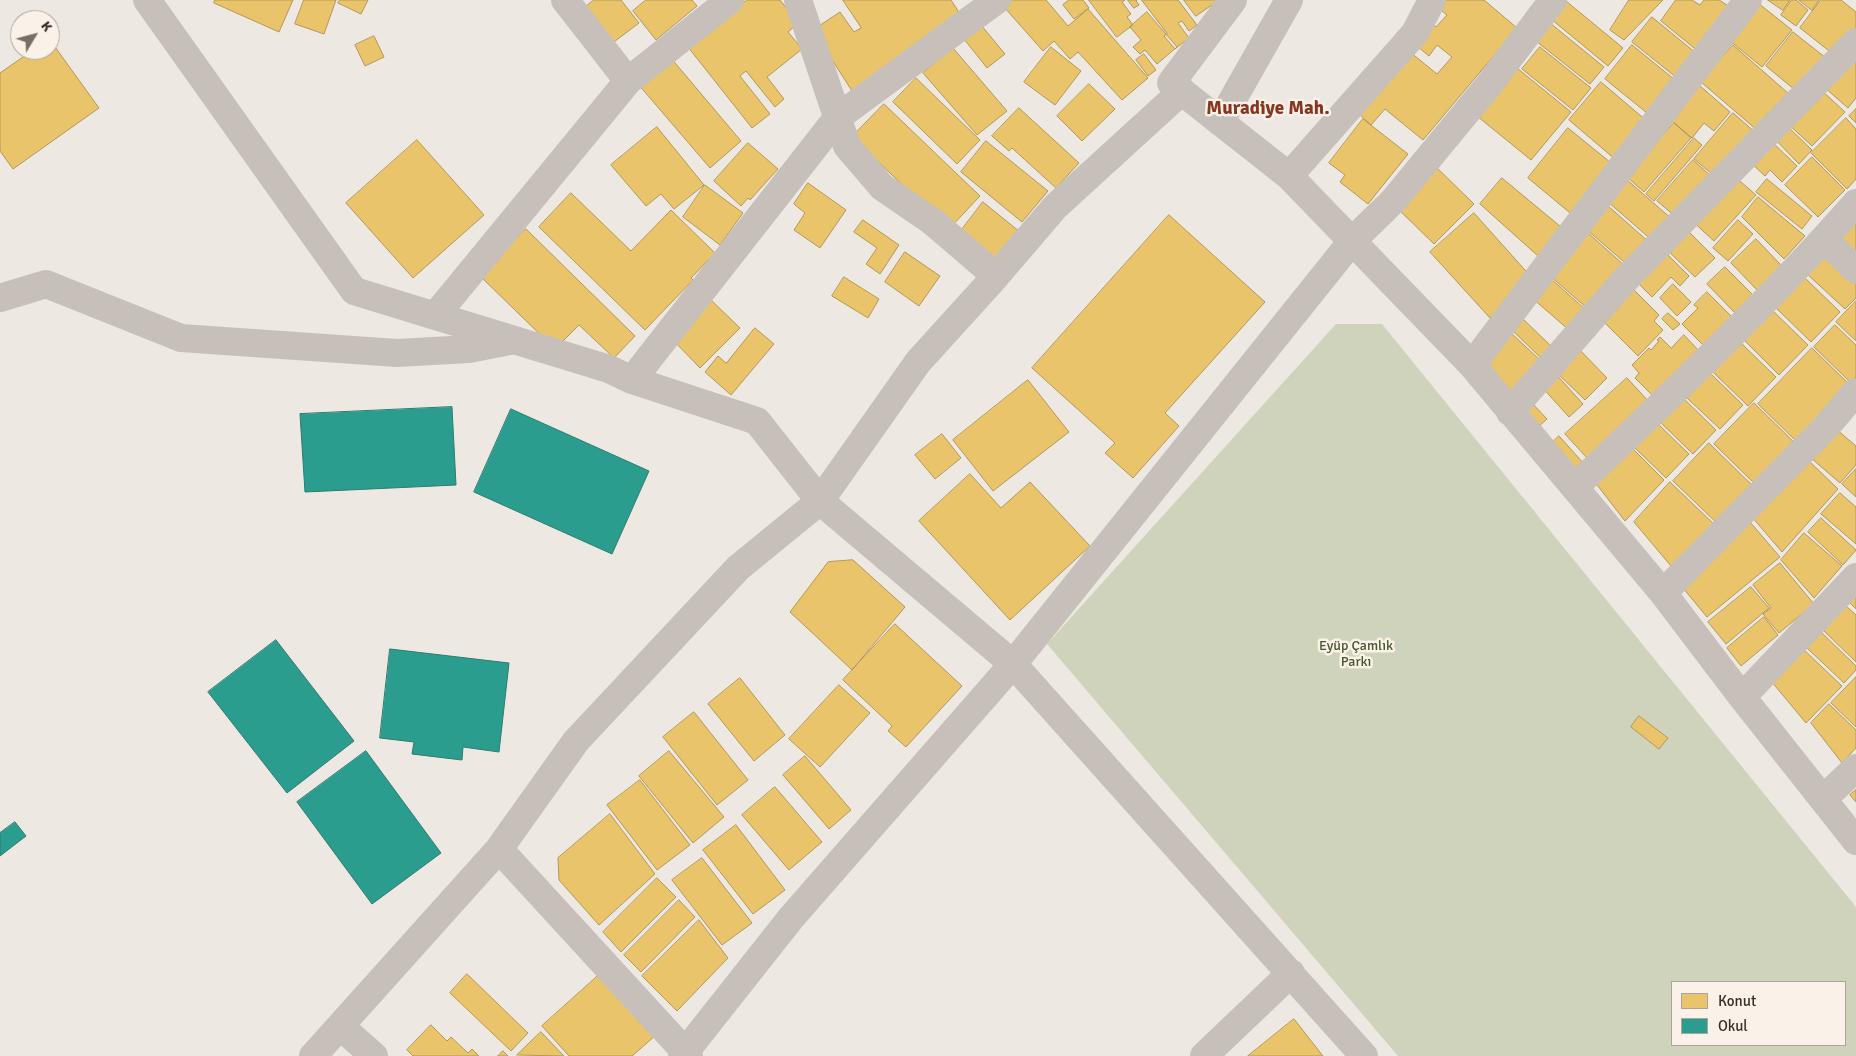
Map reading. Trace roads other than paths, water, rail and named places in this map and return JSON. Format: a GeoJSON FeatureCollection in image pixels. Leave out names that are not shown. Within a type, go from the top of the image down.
{"type":"FeatureCollection","features":[{"type":"Feature","properties":{"kind":"street"},"geometry":{"type":"LineString","coordinates":[[148,0],[354,291],[609,369],[632,380],[757,422],[820,501],[1013,664],[1364,1056]]}},
{"type":"Feature","properties":{"kind":"street"},"geometry":{"type":"LineString","coordinates":[[565,0],[628,81]]}},
{"type":"Feature","properties":{"kind":"street"},"geometry":{"type":"LineString","coordinates":[[435,316],[628,81],[730,0]]}},
{"type":"Feature","properties":{"kind":"street"},"geometry":{"type":"LineString","coordinates":[[798,0],[847,146],[882,187],[933,222],[996,276]]}},
{"type":"Feature","properties":{"kind":"street"},"geometry":{"type":"LineString","coordinates":[[632,380],[838,117],[997,0]]}},
{"type":"Feature","properties":{"kind":"street"},"geometry":{"type":"LineString","coordinates":[[1233,0],[1171,83],[1289,176],[1472,365],[1663,593],[1742,697],[1856,841]]}},
{"type":"Feature","properties":{"kind":"street"},"geometry":{"type":"LineString","coordinates":[[1220,122],[1289,0]]}},
{"type":"Feature","properties":{"kind":"street"},"geometry":{"type":"LineString","coordinates":[[1289,176],[1415,33],[1432,0]]}},
{"type":"Feature","properties":{"kind":"street"},"geometry":{"type":"LineString","coordinates":[[499,848],[686,1055],[791,918],[1013,664],[1352,241],[1394,200],[1488,86],[1553,0]]}},
{"type":"Feature","properties":{"kind":"street"},"geometry":{"type":"LineString","coordinates":[[1472,365],[1748,0]]}},
{"type":"Feature","properties":{"kind":"street"},"geometry":{"type":"LineString","coordinates":[[1510,412],[1625,280],[1856,42]]}},
{"type":"Feature","properties":{"kind":"street"},"geometry":{"type":"LineString","coordinates":[[313,1056],[499,848],[576,741],[738,568],[820,501],[918,362],[1055,207],[1182,92]]}},
{"type":"Feature","properties":{"kind":"street"},"geometry":{"type":"LineString","coordinates":[[1575,487],[1652,413],[1824,239],[1856,203]]}},
{"type":"Feature","properties":{"kind":"street"},"geometry":{"type":"LineString","coordinates":[[1824,239],[1856,270]]}},
{"type":"Feature","properties":{"kind":"street"},"geometry":{"type":"LineString","coordinates":[[0,298],[46,284],[181,338],[397,353],[469,349],[514,340]]}},
{"type":"Feature","properties":{"kind":"street"},"geometry":{"type":"LineString","coordinates":[[1663,593],[1825,428],[1856,392]]}},
{"type":"Feature","properties":{"kind":"street"},"geometry":{"type":"LineString","coordinates":[[1742,697],[1856,577]]}},
{"type":"Feature","properties":{"kind":"street"},"geometry":{"type":"LineString","coordinates":[[1823,799],[1856,768]]}},
{"type":"Feature","properties":{"kind":"street"},"geometry":{"type":"LineString","coordinates":[[1204,1056],[1291,973]]}},
{"type":"Feature","properties":{"kind":"street"},"geometry":{"type":"LineString","coordinates":[[340,1026],[374,1056]]}},
{"type":"Feature","properties":{"kind":"district","name":"Muradiye Mah."},"geometry":{"type":"Point","coordinates":[1268,109]}},
{"type":"Feature","properties":{"kind":"park label","name":"Eyüp Çamlık Parkı"},"geometry":{"type":"Point","coordinates":[1356,654]}}]}
